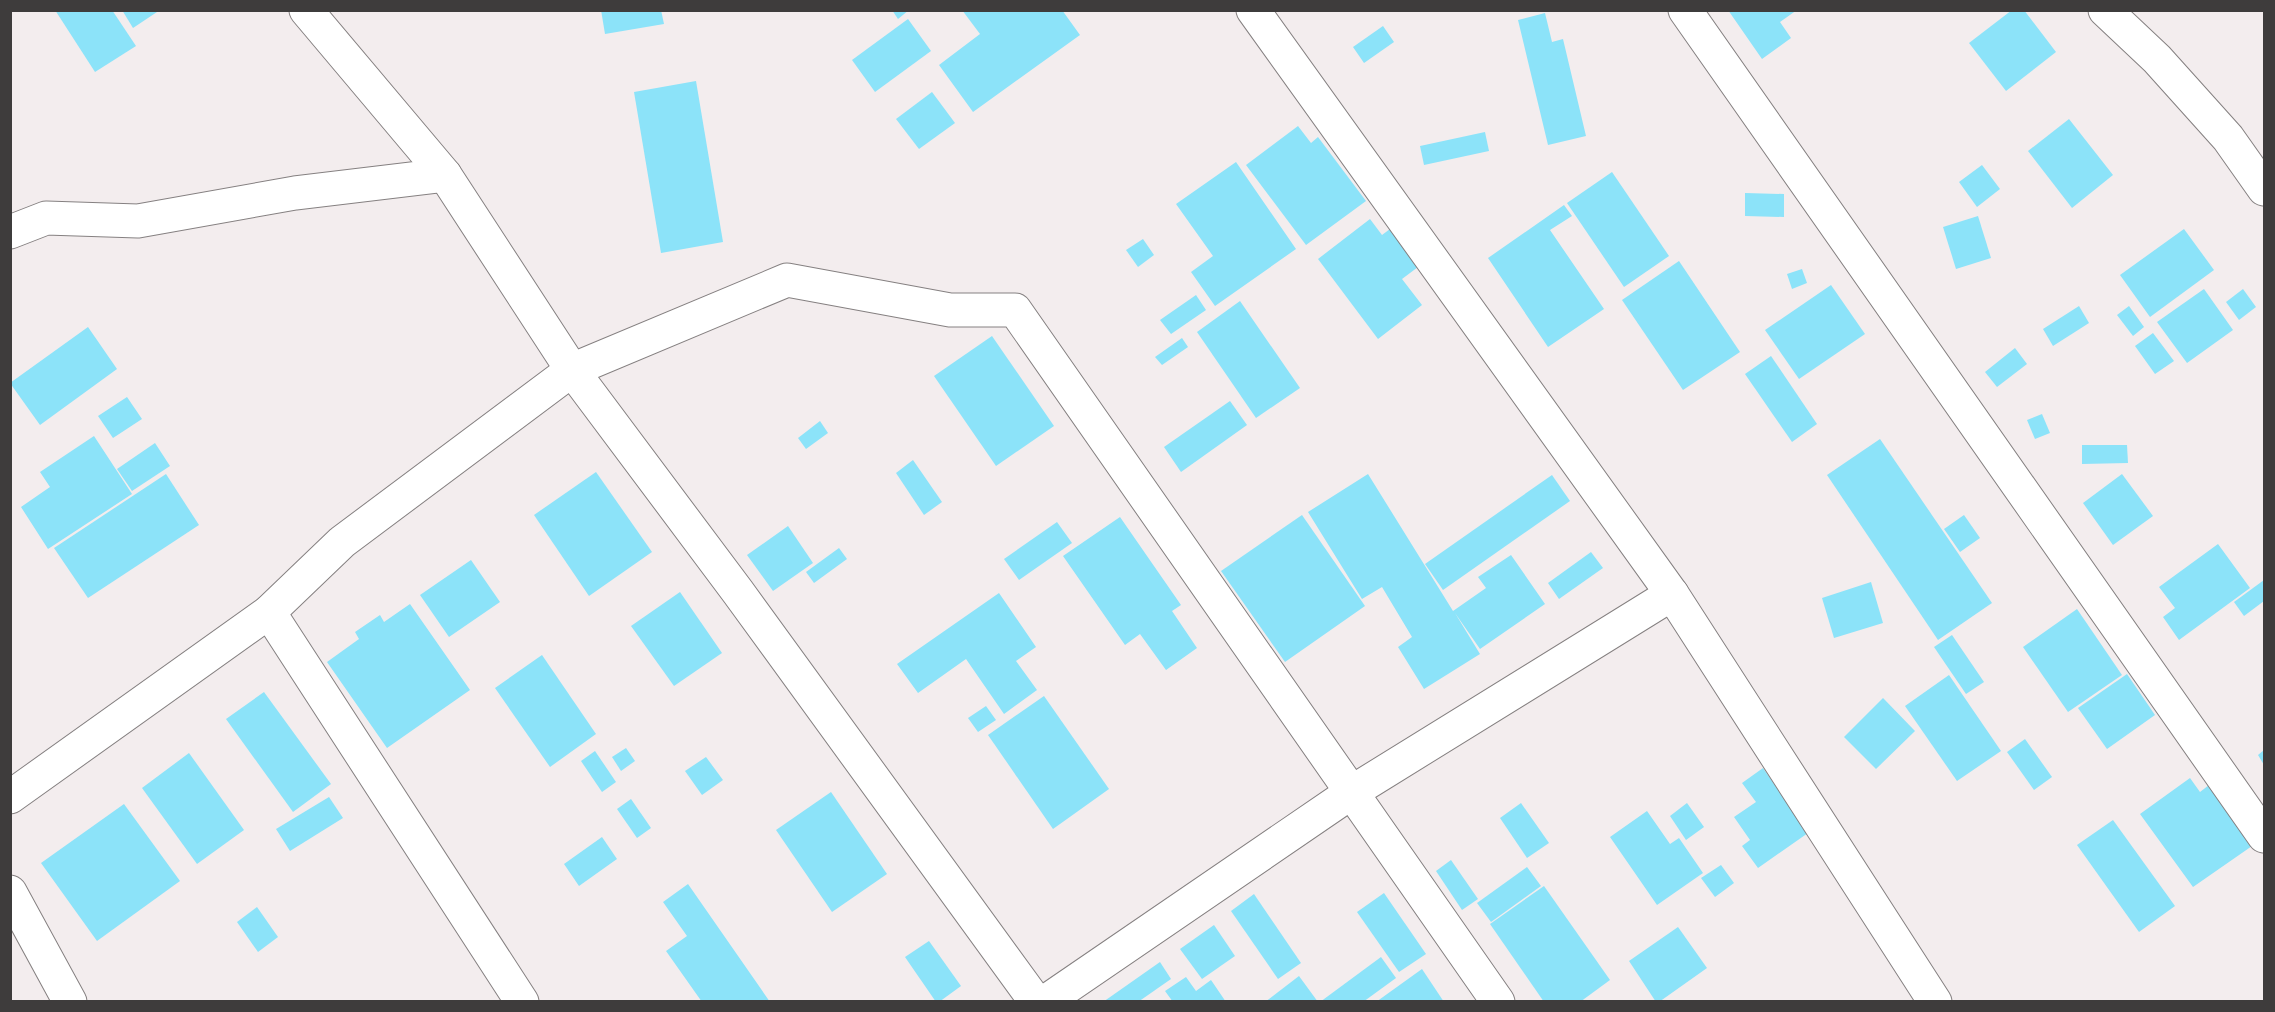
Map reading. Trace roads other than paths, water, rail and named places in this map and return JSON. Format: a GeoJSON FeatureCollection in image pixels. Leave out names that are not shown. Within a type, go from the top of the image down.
{"type":"FeatureCollection","features":[{"type":"Feature","properties":{"kind":"street"},"geometry":{"type":"LineString","coordinates":[[306,10],[445,175],[572,370],[738,592],[1036,1002]]}},
{"type":"Feature","properties":{"kind":"street"},"geometry":{"type":"LineString","coordinates":[[1253,10],[1672,594],[1935,1002]]}},
{"type":"Feature","properties":{"kind":"street"},"geometry":{"type":"LineString","coordinates":[[1685,10],[2265,836]]}},
{"type":"Feature","properties":{"kind":"street"},"geometry":{"type":"LineString","coordinates":[[2105,10],[2157,59],[2228,138],[2265,189]]}},
{"type":"Feature","properties":{"kind":"street"},"geometry":{"type":"LineString","coordinates":[[10,232],[46,218],[138,221],[295,193],[445,175]]}},
{"type":"Feature","properties":{"kind":"street"},"geometry":{"type":"LineString","coordinates":[[10,797],[269,612],[342,542],[572,370],[787,280],[950,310],[1015,310],[1498,1002]]}},
{"type":"Feature","properties":{"kind":"street"},"geometry":{"type":"LineString","coordinates":[[1045,1002],[1352,792],[1672,594]]}},
{"type":"Feature","properties":{"kind":"street"},"geometry":{"type":"LineString","coordinates":[[269,612],[522,1002]]}},
{"type":"Feature","properties":{"kind":"street"},"geometry":{"type":"LineString","coordinates":[[10,892],[70,1002]]}}]}
